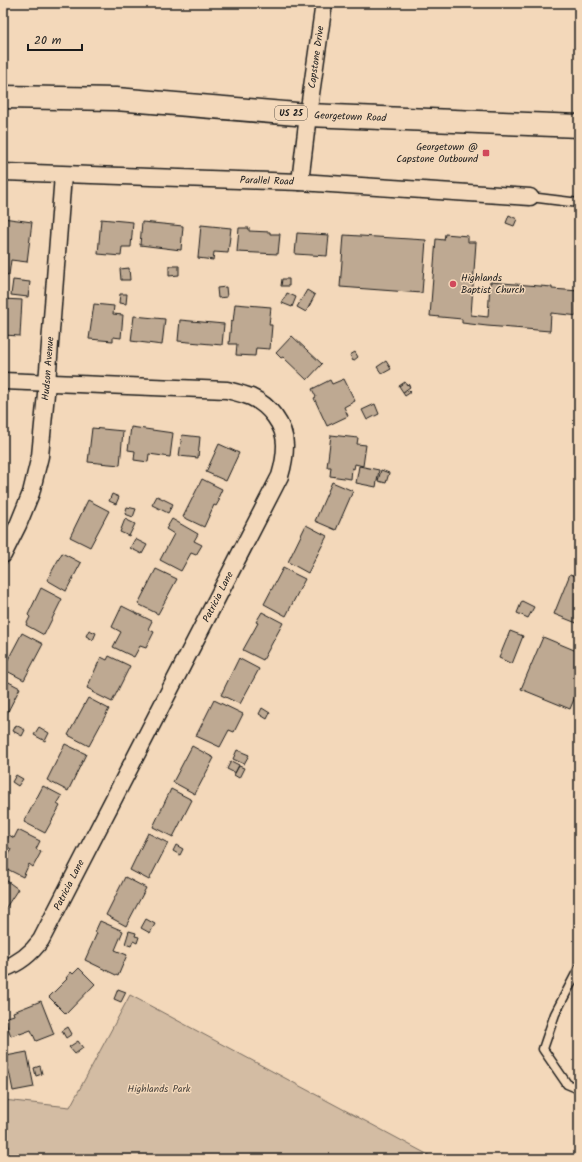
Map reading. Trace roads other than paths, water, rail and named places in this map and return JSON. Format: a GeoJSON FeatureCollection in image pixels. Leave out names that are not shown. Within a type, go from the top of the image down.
{"type":"FeatureCollection","features":[{"type":"Feature","properties":{"kind":"main road","name":"Georgetown Road"},"geometry":{"type":"LineString","coordinates":[[3,97],[116,99],[308,114],[579,126]]}},
{"type":"Feature","properties":{"kind":"street","name":"Capstone Drive"},"geometry":{"type":"LineString","coordinates":[[300,182],[324,3]]}},
{"type":"Feature","properties":{"kind":"street","name":"Parallel Road"},"geometry":{"type":"LineString","coordinates":[[3,172],[300,182],[530,197]]}},
{"type":"Feature","properties":{"kind":"street","name":"Hudson Avenue"},"geometry":{"type":"LineString","coordinates":[[3,555],[18,525],[31,493],[40,456],[63,175]]}},
{"type":"Feature","properties":{"kind":"street","name":"Patricia Lane"},"geometry":{"type":"LineString","coordinates":[[3,381],[227,390],[252,398],[266,406],[276,419],[282,431],[285,444],[284,460],[280,476],[41,940],[24,960],[3,969]]}},
{"type":"Feature","properties":{"kind":"lane"},"geometry":{"type":"LineString","coordinates":[[530,197],[579,203]]}},
{"type":"Feature","properties":{"kind":"lane"},"geometry":{"type":"LineString","coordinates":[[579,968],[555,1014],[542,1049],[567,1084],[579,1089]]}},
{"type":"Feature","properties":{"kind":"place","name":"Georgetown @ Capstone Outbound"},"geometry":{"type":"Point","coordinates":[486,153]}},
{"type":"Feature","properties":{"kind":"place","name":"Highlands Baptist Church"},"geometry":{"type":"Point","coordinates":[453,284]}},
{"type":"Feature","properties":{"kind":"park label","name":"Highlands Park"},"geometry":{"type":"Point","coordinates":[159,1089]}}]}
